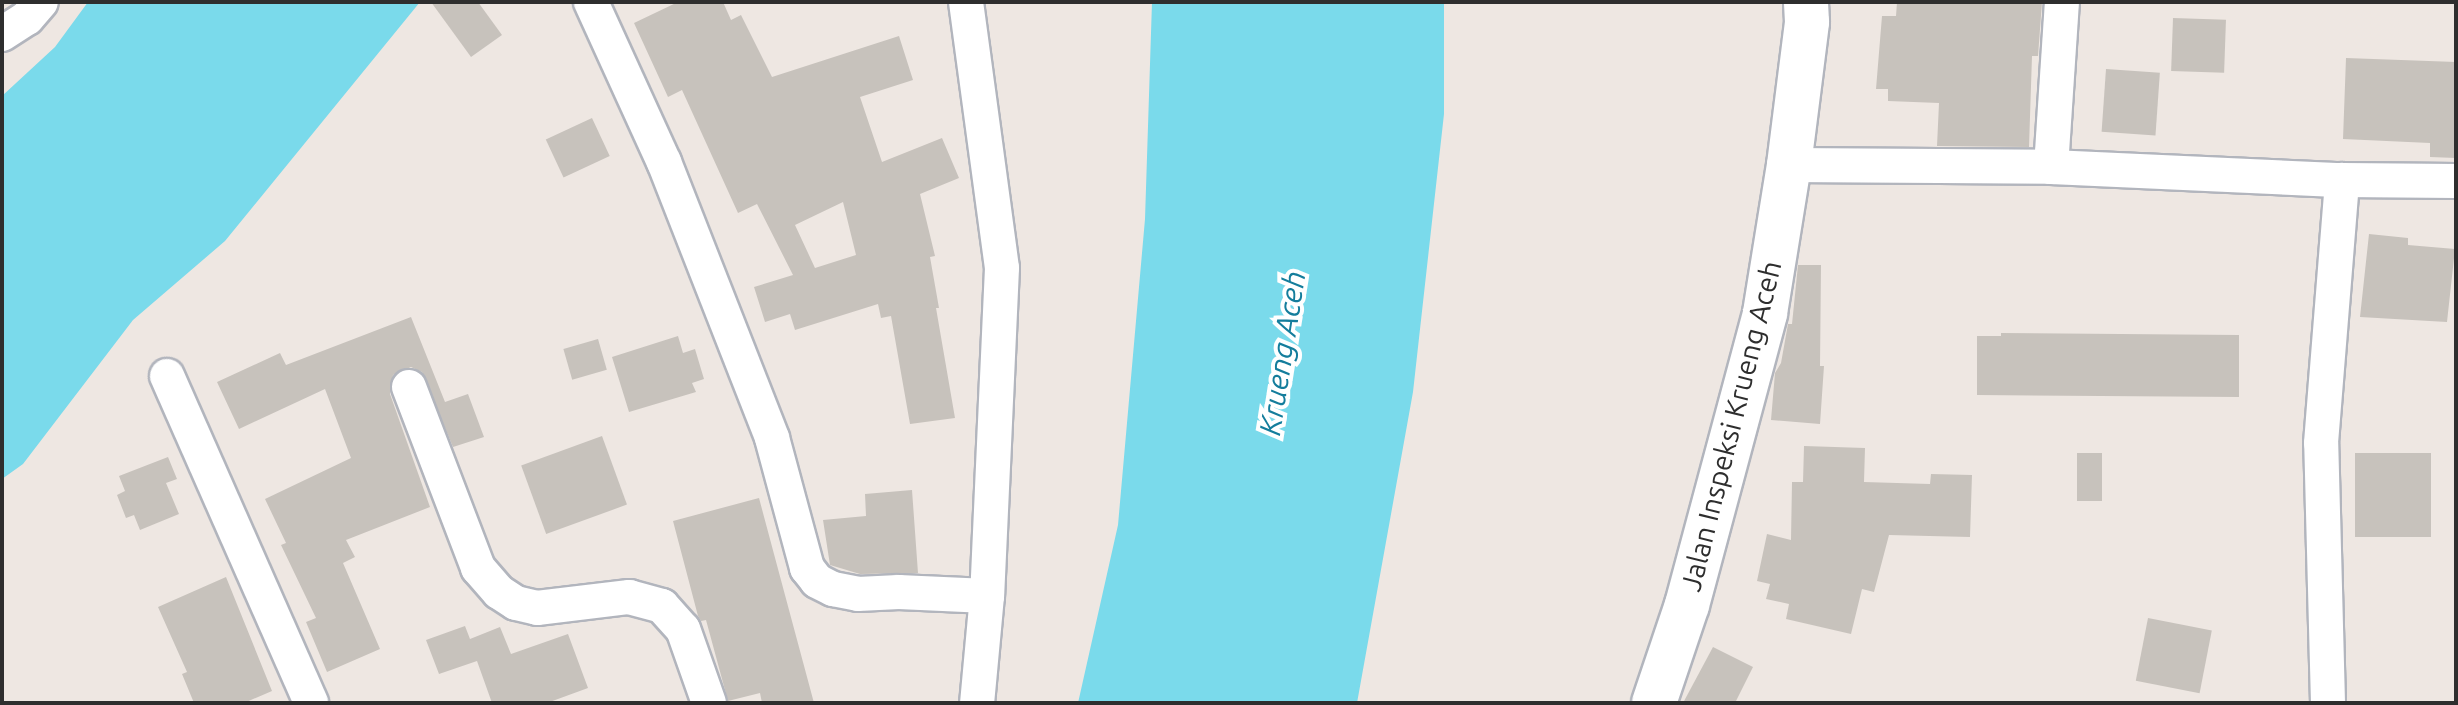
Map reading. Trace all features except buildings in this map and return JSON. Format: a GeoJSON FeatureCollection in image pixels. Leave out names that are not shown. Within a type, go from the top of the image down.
{"type":"FeatureCollection","features":[{"type":"Feature","properties":{"kind":"street"},"geometry":{"type":"LineString","coordinates":[[591,2],[664,162],[772,438],[807,568],[817,581],[833,589],[858,594],[899,592],[987,596]]}},
{"type":"Feature","properties":{"kind":"street"},"geometry":{"type":"LineString","coordinates":[[966,2],[1002,268],[987,596],[977,703]]}},
{"type":"Feature","properties":{"kind":"street","name":"Jalan Inspeksi Krueng Aceh"},"geometry":{"type":"LineString","coordinates":[[1654,703],[1687,605],[1765,313],[1789,165],[1807,22],[1806,2]]}},
{"type":"Feature","properties":{"kind":"street"},"geometry":{"type":"LineString","coordinates":[[2051,167],[2062,2]]}},
{"type":"Feature","properties":{"kind":"street"},"geometry":{"type":"LineString","coordinates":[[1789,165],[2051,167],[2342,180],[2456,181]]}},
{"type":"Feature","properties":{"kind":"street"},"geometry":{"type":"LineString","coordinates":[[2328,703],[2321,443],[2342,180]]}},
{"type":"Feature","properties":{"kind":"street"},"geometry":{"type":"LineString","coordinates":[[167,376],[311,703]]}},
{"type":"Feature","properties":{"kind":"street"},"geometry":{"type":"LineString","coordinates":[[409,387],[478,568],[499,592],[516,603],[537,608],[629,597],[662,606],[683,629],[709,703]]}},
{"type":"Feature","properties":{"kind":"water"},"geometry":{"type":"Polygon","coordinates":[[[88,2],[420,2],[225,241],[133,320],[23,464],[2,479],[2,96],[55,47],[88,2]]]}},
{"type":"Feature","properties":{"kind":"water","name":"Krueng Aceh"},"geometry":{"type":"Polygon","coordinates":[[[1152,2],[1444,2],[1444,114],[1413,392],[1357,703],[1078,703],[1118,525],[1145,219],[1152,2]]]}}]}
